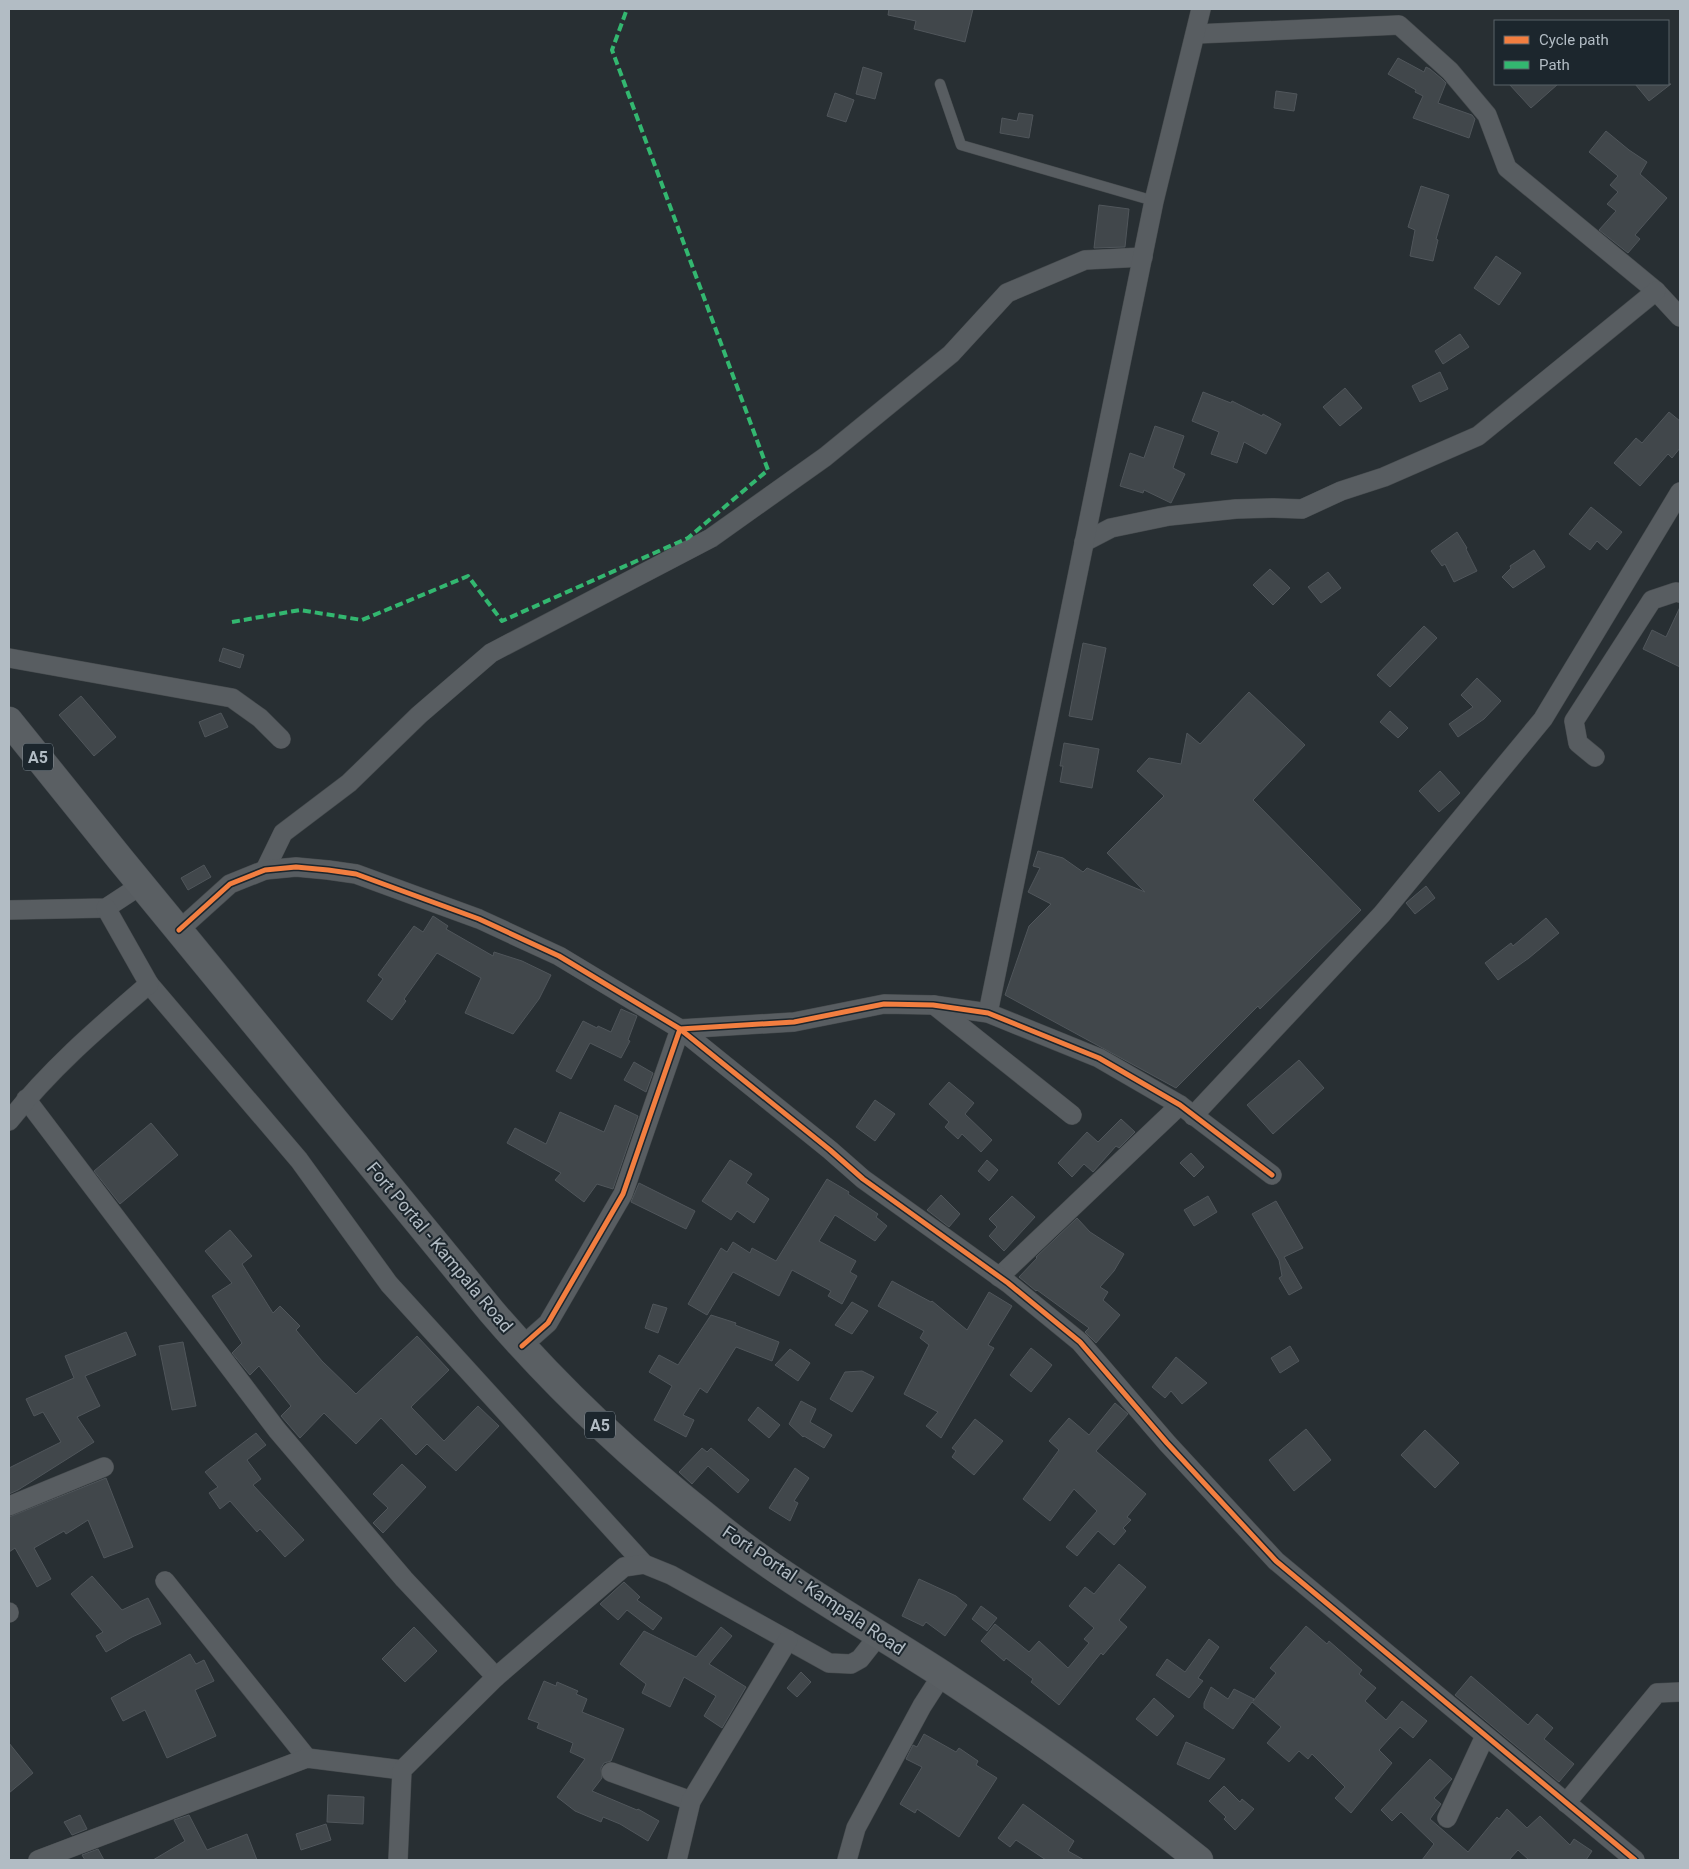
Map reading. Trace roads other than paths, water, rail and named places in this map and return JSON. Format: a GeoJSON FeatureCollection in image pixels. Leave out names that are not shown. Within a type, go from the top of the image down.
{"type":"FeatureCollection","features":[{"type":"Feature","properties":{"kind":"main road","name":"Fort Portal - Kampala Road"},"geometry":{"type":"LineString","coordinates":[[9,721],[141,885],[522,1346],[586,1413],[714,1524],[783,1574],[942,1675],[1048,1747],[1138,1811],[1198,1860]]}},
{"type":"Feature","properties":{"kind":"street"},"geometry":{"type":"LineString","coordinates":[[988,1013],[1142,256],[1201,9]]}},
{"type":"Feature","properties":{"kind":"street"},"geometry":{"type":"LineString","coordinates":[[1196,34],[1399,25],[1450,71],[1487,115],[1507,168],[1656,291],[1680,317]]}},
{"type":"Feature","properties":{"kind":"street"},"geometry":{"type":"LineString","coordinates":[[265,870],[283,833],[349,783],[419,716],[492,653],[712,538],[825,457],[951,354],[1007,293],[1085,260],[1142,256]]}},
{"type":"Feature","properties":{"kind":"street"},"geometry":{"type":"LineString","coordinates":[[1084,542],[1111,528],[1169,516],[1236,509],[1302,509],[1341,491],[1384,477],[1478,436],[1656,291]]}},
{"type":"Feature","properties":{"kind":"street"},"geometry":{"type":"LineString","coordinates":[[1000,1277],[1186,1111],[1382,914],[1543,719],[1680,492]]}},
{"type":"Feature","properties":{"kind":"street"},"geometry":{"type":"LineString","coordinates":[[1595,757],[1578,743],[1574,721],[1652,600],[1676,592],[1680,593]]}},
{"type":"Feature","properties":{"kind":"street"},"geometry":{"type":"LineString","coordinates":[[9,658],[232,698],[260,718],[281,739]]}},
{"type":"Feature","properties":{"kind":"street"},"geometry":{"type":"LineString","coordinates":[[179,930],[230,884],[265,870],[296,867],[356,874],[479,919],[559,956],[680,1029],[830,1150],[862,1179],[1000,1277],[1080,1342],[1167,1443],[1276,1561],[1635,1860]]}},
{"type":"Feature","properties":{"kind":"street"},"geometry":{"type":"LineString","coordinates":[[9,910],[106,908],[141,885]]}},
{"type":"Feature","properties":{"kind":"street"},"geometry":{"type":"LineString","coordinates":[[106,908],[149,984],[298,1160],[389,1284],[644,1564],[671,1575],[829,1663],[851,1664],[860,1659],[878,1634]]}},
{"type":"Feature","properties":{"kind":"street"},"geometry":{"type":"LineString","coordinates":[[9,1121],[26,1099],[68,1054],[149,984]]}},
{"type":"Feature","properties":{"kind":"street"},"geometry":{"type":"LineString","coordinates":[[680,1029],[794,1022],[884,1004],[933,1005],[988,1013],[1099,1058],[1186,1111],[1272,1175]]}},
{"type":"Feature","properties":{"kind":"street"},"geometry":{"type":"LineString","coordinates":[[933,1005],[1072,1115]]}},
{"type":"Feature","properties":{"kind":"street"},"geometry":{"type":"LineString","coordinates":[[522,1346],[548,1323],[623,1194],[680,1029]]}},
{"type":"Feature","properties":{"kind":"street"},"geometry":{"type":"LineString","coordinates":[[26,1099],[278,1430],[404,1579],[496,1677]]}},
{"type":"Feature","properties":{"kind":"street"},"geometry":{"type":"LineString","coordinates":[[9,1506],[104,1467]]}},
{"type":"Feature","properties":{"kind":"street"},"geometry":{"type":"LineString","coordinates":[[398,1860],[402,1770],[496,1677],[624,1567],[644,1564]]}},
{"type":"Feature","properties":{"kind":"street"},"geometry":{"type":"LineString","coordinates":[[165,1581],[307,1758]]}},
{"type":"Feature","properties":{"kind":"street"},"geometry":{"type":"LineString","coordinates":[[677,1860],[691,1800],[788,1640]]}},
{"type":"Feature","properties":{"kind":"street"},"geometry":{"type":"LineString","coordinates":[[847,1860],[856,1828],[922,1706],[942,1675]]}},
{"type":"Feature","properties":{"kind":"street"},"geometry":{"type":"LineString","coordinates":[[1566,1803],[1657,1693],[1680,1692]]}},
{"type":"Feature","properties":{"kind":"street"},"geometry":{"type":"LineString","coordinates":[[1447,1818],[1485,1736]]}},
{"type":"Feature","properties":{"kind":"street"},"geometry":{"type":"LineString","coordinates":[[38,1860],[307,1758],[402,1770]]}},
{"type":"Feature","properties":{"kind":"street"},"geometry":{"type":"LineString","coordinates":[[611,1772],[691,1800]]}},
{"type":"Feature","properties":{"kind":"lane"},"geometry":{"type":"LineString","coordinates":[[940,84],[961,145],[1154,201]]}}]}
